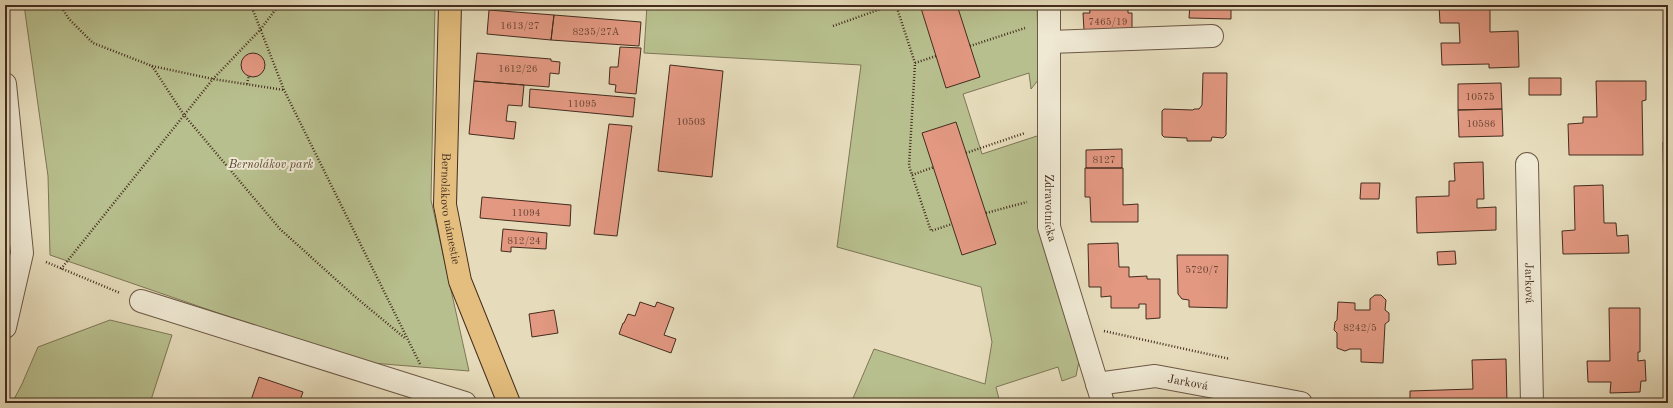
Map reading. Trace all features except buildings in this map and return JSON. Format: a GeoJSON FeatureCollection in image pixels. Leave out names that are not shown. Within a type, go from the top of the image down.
{"type":"FeatureCollection","features":[{"type":"Feature","properties":{"kind":"main road","name":"Bernolákovo námestie"},"geometry":{"type":"LineString","coordinates":[[450,5],[445,205],[460,281],[509,403]]}},
{"type":"Feature","properties":{"kind":"street","name":"Zdravotnícka"},"geometry":{"type":"LineString","coordinates":[[1049,5],[1049,227],[1100,393]]}},
{"type":"Feature","properties":{"kind":"street"},"geometry":{"type":"LineString","coordinates":[[1050,42],[1212,36]]}},
{"type":"Feature","properties":{"kind":"street"},"geometry":{"type":"LineString","coordinates":[[5,84],[22,253],[5,327]]}},
{"type":"Feature","properties":{"kind":"street","name":"Jarková"},"geometry":{"type":"LineString","coordinates":[[1527,164],[1532,403]]}},
{"type":"Feature","properties":{"kind":"street"},"geometry":{"type":"LineString","coordinates":[[141,302],[465,403]]}},
{"type":"Feature","properties":{"kind":"street","name":"Jarková"},"geometry":{"type":"LineString","coordinates":[[1100,393],[1155,376],[1301,403]]}},
{"type":"Feature","properties":{"kind":"path"},"geometry":{"type":"LineString","coordinates":[[60,5],[69,19],[93,43],[152,66],[213,79],[284,90]]}},
{"type":"Feature","properties":{"kind":"path"},"geometry":{"type":"LineString","coordinates":[[251,5],[284,90],[408,341],[436,394]]}},
{"type":"Feature","properties":{"kind":"path"},"geometry":{"type":"LineString","coordinates":[[61,269],[213,79],[260,30],[279,5]]}},
{"type":"Feature","properties":{"kind":"path"},"geometry":{"type":"LineString","coordinates":[[833,26],[892,5]]}},
{"type":"Feature","properties":{"kind":"path"},"geometry":{"type":"LineString","coordinates":[[896,5],[915,63],[909,166],[931,231],[952,224]]}},
{"type":"Feature","properties":{"kind":"path"},"geometry":{"type":"LineString","coordinates":[[970,46],[1025,28]]}},
{"type":"Feature","properties":{"kind":"path"},"geometry":{"type":"LineString","coordinates":[[915,63],[936,56]]}},
{"type":"Feature","properties":{"kind":"path"},"geometry":{"type":"LineString","coordinates":[[152,66],[184,115],[280,229],[353,295],[408,341]]}},
{"type":"Feature","properties":{"kind":"path"},"geometry":{"type":"LineString","coordinates":[[247,84],[249,75]]}},
{"type":"Feature","properties":{"kind":"path"},"geometry":{"type":"LineString","coordinates":[[966,153],[1026,133]]}},
{"type":"Feature","properties":{"kind":"path"},"geometry":{"type":"LineString","coordinates":[[912,174],[934,167]]}},
{"type":"Feature","properties":{"kind":"path"},"geometry":{"type":"LineString","coordinates":[[986,213],[1027,202]]}},
{"type":"Feature","properties":{"kind":"path"},"geometry":{"type":"LineString","coordinates":[[46,262],[141,302]]}},
{"type":"Feature","properties":{"kind":"path"},"geometry":{"type":"LineString","coordinates":[[1103,331],[1230,359]]}},
{"type":"Feature","properties":{"kind":"green space","name":"Bernolákov park"},"geometry":{"type":"Polygon","coordinates":[[[24,5],[435,5],[431,200],[469,371],[360,362],[50,255],[48,176],[24,5]]]}},
{"type":"Feature","properties":{"kind":"green space"},"geometry":{"type":"Polygon","coordinates":[[[647,5],[1037,5],[1039,79],[1031,89],[1029,73],[963,94],[982,154],[1040,135],[1079,361],[1076,376],[1062,381],[1058,367],[996,387],[1000,403],[851,403],[874,349],[985,384],[992,342],[981,287],[837,247],[861,65],[644,53],[647,5]]]}},
{"type":"Feature","properties":{"kind":"green space"},"geometry":{"type":"Polygon","coordinates":[[[110,320],[172,335],[150,403],[12,403],[38,347],[110,320]]]}}]}
